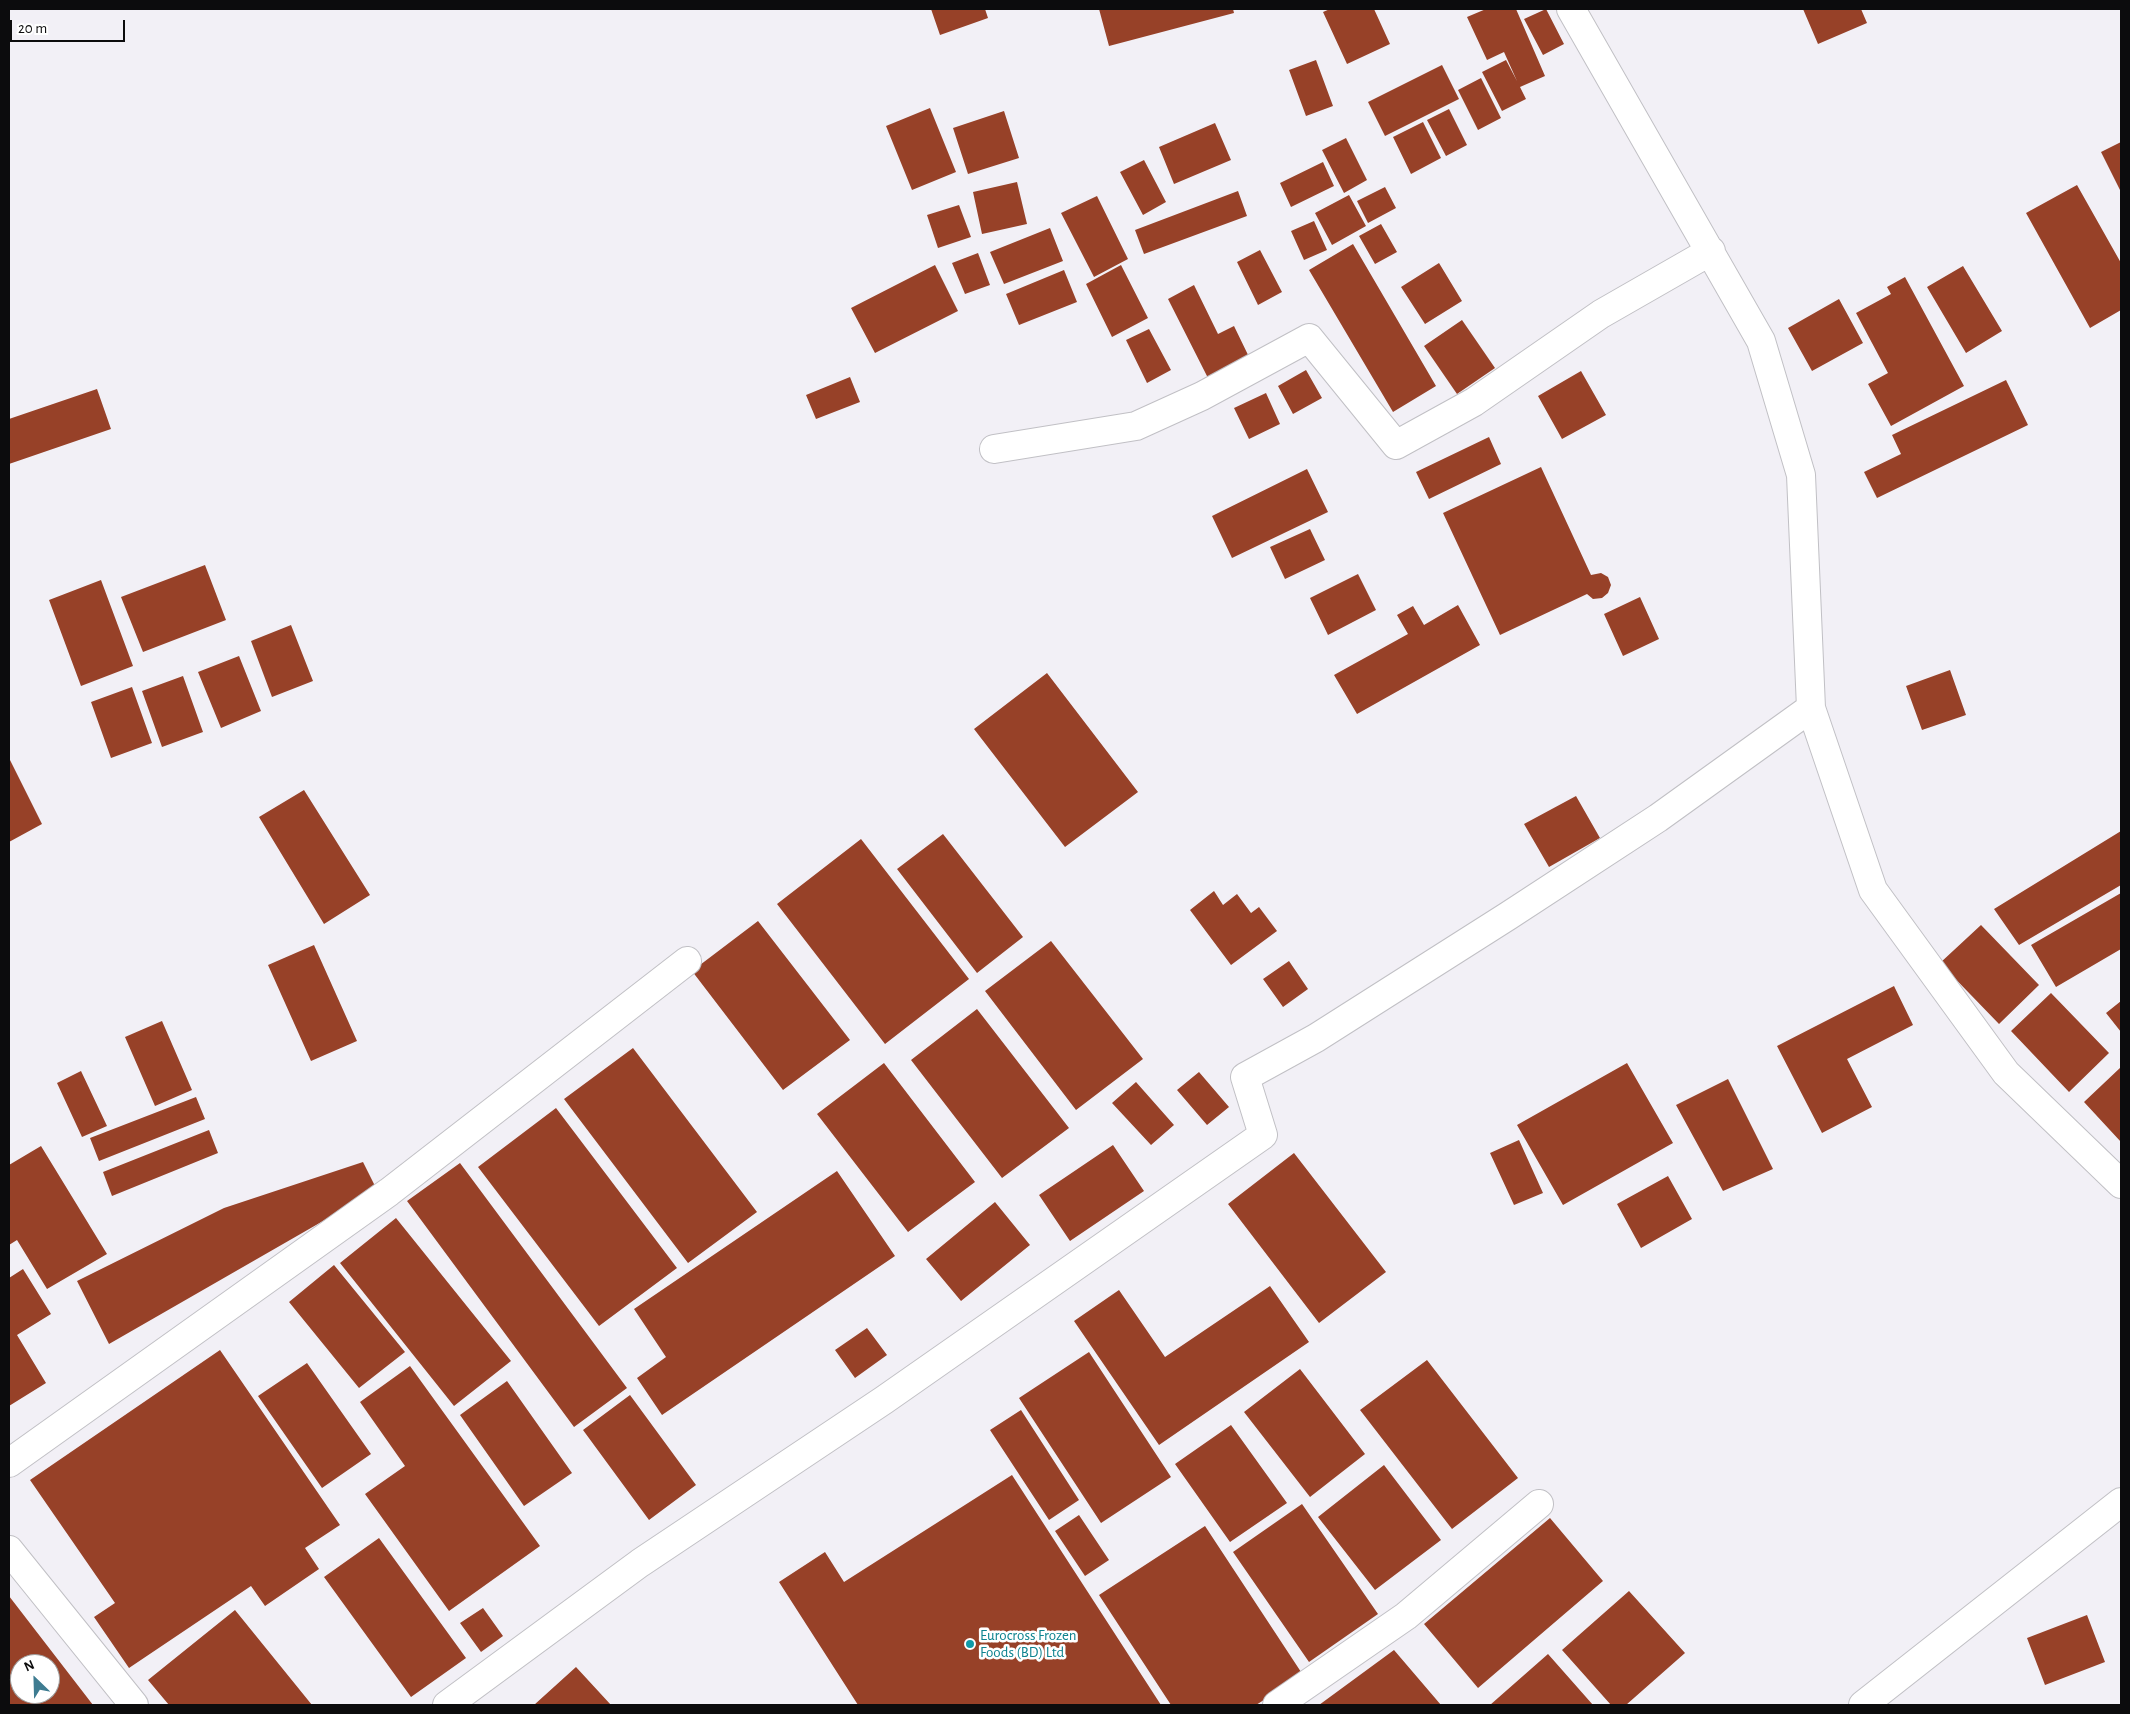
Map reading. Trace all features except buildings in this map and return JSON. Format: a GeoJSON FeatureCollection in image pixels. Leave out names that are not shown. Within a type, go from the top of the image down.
{"type":"FeatureCollection","features":[{"type":"Feature","properties":{"kind":"main road"},"geometry":{"type":"LineString","coordinates":[[1571,9],[1761,341],[1801,475],[1811,708],[1873,890],[2006,1073],[2121,1184]]}},
{"type":"Feature","properties":{"kind":"main road"},"geometry":{"type":"LineString","coordinates":[[994,449],[1136,426],[1202,396],[1309,338],[1396,445],[1474,402],[1601,314],[1711,252]]}},
{"type":"Feature","properties":{"kind":"main road"},"geometry":{"type":"LineString","coordinates":[[447,1705],[640,1562],[884,1400],[1263,1135],[1245,1077],[1316,1038],[1508,916],[1658,818],[1811,708]]}},
{"type":"Feature","properties":{"kind":"main road"},"geometry":{"type":"LineString","coordinates":[[9,1463],[389,1192],[687,961]]}},
{"type":"Feature","properties":{"kind":"main road"},"geometry":{"type":"LineString","coordinates":[[1863,1705],[2121,1502]]}},
{"type":"Feature","properties":{"kind":"main road"},"geometry":{"type":"LineString","coordinates":[[1277,1705],[1406,1616],[1539,1504]]}},
{"type":"Feature","properties":{"kind":"main road"},"geometry":{"type":"LineString","coordinates":[[9,1550],[134,1705]]}},
{"type":"Feature","properties":{"kind":"place","name":"Eurocross Frozen Foods (BD) Ltd"},"geometry":{"type":"Point","coordinates":[970,1644]}}]}
